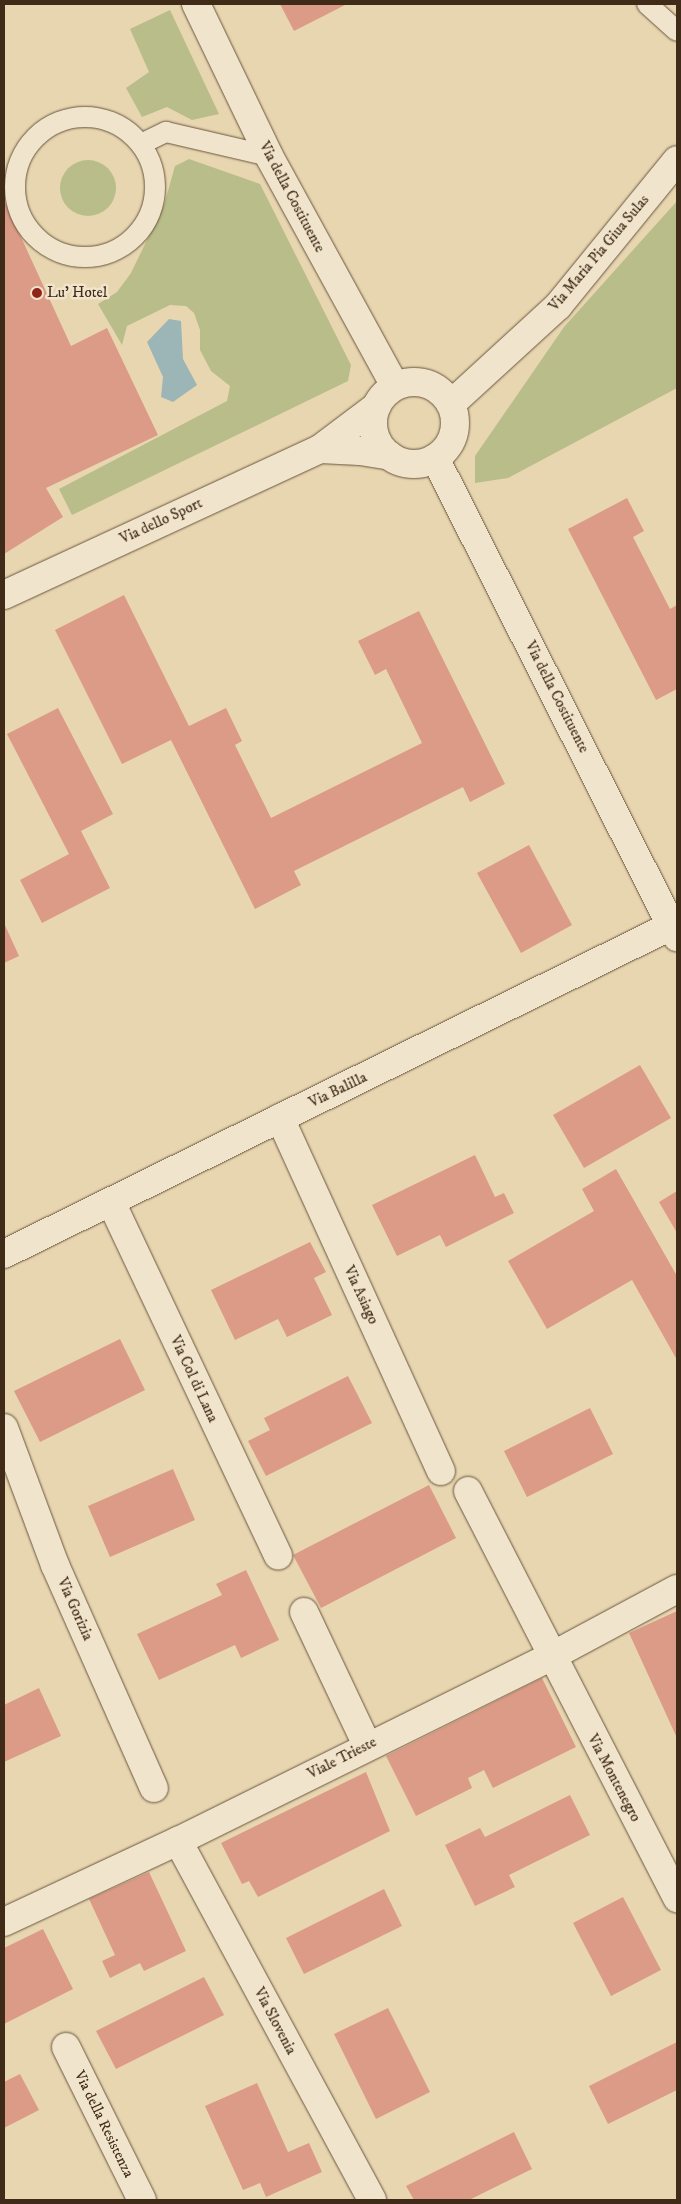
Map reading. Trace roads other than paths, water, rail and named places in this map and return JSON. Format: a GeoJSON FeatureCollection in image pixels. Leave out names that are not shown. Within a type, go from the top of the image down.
{"type":"FeatureCollection","features":[{"type":"Feature","properties":{"kind":"street","name":"Via della Costituente"},"geometry":{"type":"LineString","coordinates":[[196,4],[386,396]]}},
{"type":"Feature","properties":{"kind":"street","name":"Via Maria Pia Giua Sulas"},"geometry":{"type":"LineString","coordinates":[[451,404],[558,306],[677,160]]}},
{"type":"Feature","properties":{"kind":"street"},"geometry":{"type":"LineString","coordinates":[[407,382],[433,386],[451,404],[455,431],[450,444],[435,458],[416,464],[390,456],[380,446],[375,434],[386,396],[407,382]]}},
{"type":"Feature","properties":{"kind":"street","name":"Via dello Sport"},"geometry":{"type":"LineString","coordinates":[[4,594],[320,449],[386,396]]}},
{"type":"Feature","properties":{"kind":"street","name":"Via dello Sport"},"geometry":{"type":"LineString","coordinates":[[320,449],[360,451],[390,456]]}},
{"type":"Feature","properties":{"kind":"street","name":"Via della Costituente"},"geometry":{"type":"LineString","coordinates":[[435,458],[675,929]]}},
{"type":"Feature","properties":{"kind":"street","name":"Via Balilla"},"geometry":{"type":"LineString","coordinates":[[4,1254],[280,1118],[675,929]]}},
{"type":"Feature","properties":{"kind":"street","name":"Via Asiago"},"geometry":{"type":"LineString","coordinates":[[280,1118],[441,1471]]}},
{"type":"Feature","properties":{"kind":"street","name":"Via Col di Lana"},"geometry":{"type":"LineString","coordinates":[[111,1202],[278,1555]]}},
{"type":"Feature","properties":{"kind":"street","name":"Via Gorizia"},"geometry":{"type":"LineString","coordinates":[[4,1428],[55,1565],[154,1788]]}},
{"type":"Feature","properties":{"kind":"street"},"geometry":{"type":"LineString","coordinates":[[468,1491],[550,1657]]}},
{"type":"Feature","properties":{"kind":"street","name":"Viale Trieste"},"geometry":{"type":"LineString","coordinates":[[4,1922],[178,1841],[367,1745],[550,1657],[677,1589]]}},
{"type":"Feature","properties":{"kind":"street"},"geometry":{"type":"LineString","coordinates":[[304,1612],[367,1745]]}},
{"type":"Feature","properties":{"kind":"street","name":"Via Montenegro"},"geometry":{"type":"LineString","coordinates":[[550,1657],[677,1898]]}},
{"type":"Feature","properties":{"kind":"street","name":"Via Slovenia"},"geometry":{"type":"LineString","coordinates":[[178,1841],[372,2200]]}},
{"type":"Feature","properties":{"kind":"street","name":"Via della Resistenza"},"geometry":{"type":"LineString","coordinates":[[66,2047],[142,2200]]}},
{"type":"Feature","properties":{"kind":"lane"},"geometry":{"type":"LineString","coordinates":[[647,4],[677,31]]}},
{"type":"Feature","properties":{"kind":"lane"},"geometry":{"type":"LineString","coordinates":[[81,117],[103,119],[123,128],[140,144],[152,166],[155,190],[149,214],[137,234],[118,250],[95,257],[70,256],[48,247],[30,232],[19,212],[14,191],[17,169],[26,149],[41,133],[60,121],[81,117]]}},
{"type":"Feature","properties":{"kind":"lane"},"geometry":{"type":"LineString","coordinates":[[140,144],[166,132],[269,156]]}},
{"type":"Feature","properties":{"kind":"water"},"geometry":{"type":"Polygon","coordinates":[[[169,319],[181,321],[183,359],[197,385],[173,402],[161,397],[163,377],[147,342],[169,319]]]}},
{"type":"Feature","properties":{"kind":"place","name":"Lu' Hotel"},"geometry":{"type":"Point","coordinates":[37,293]}}]}
